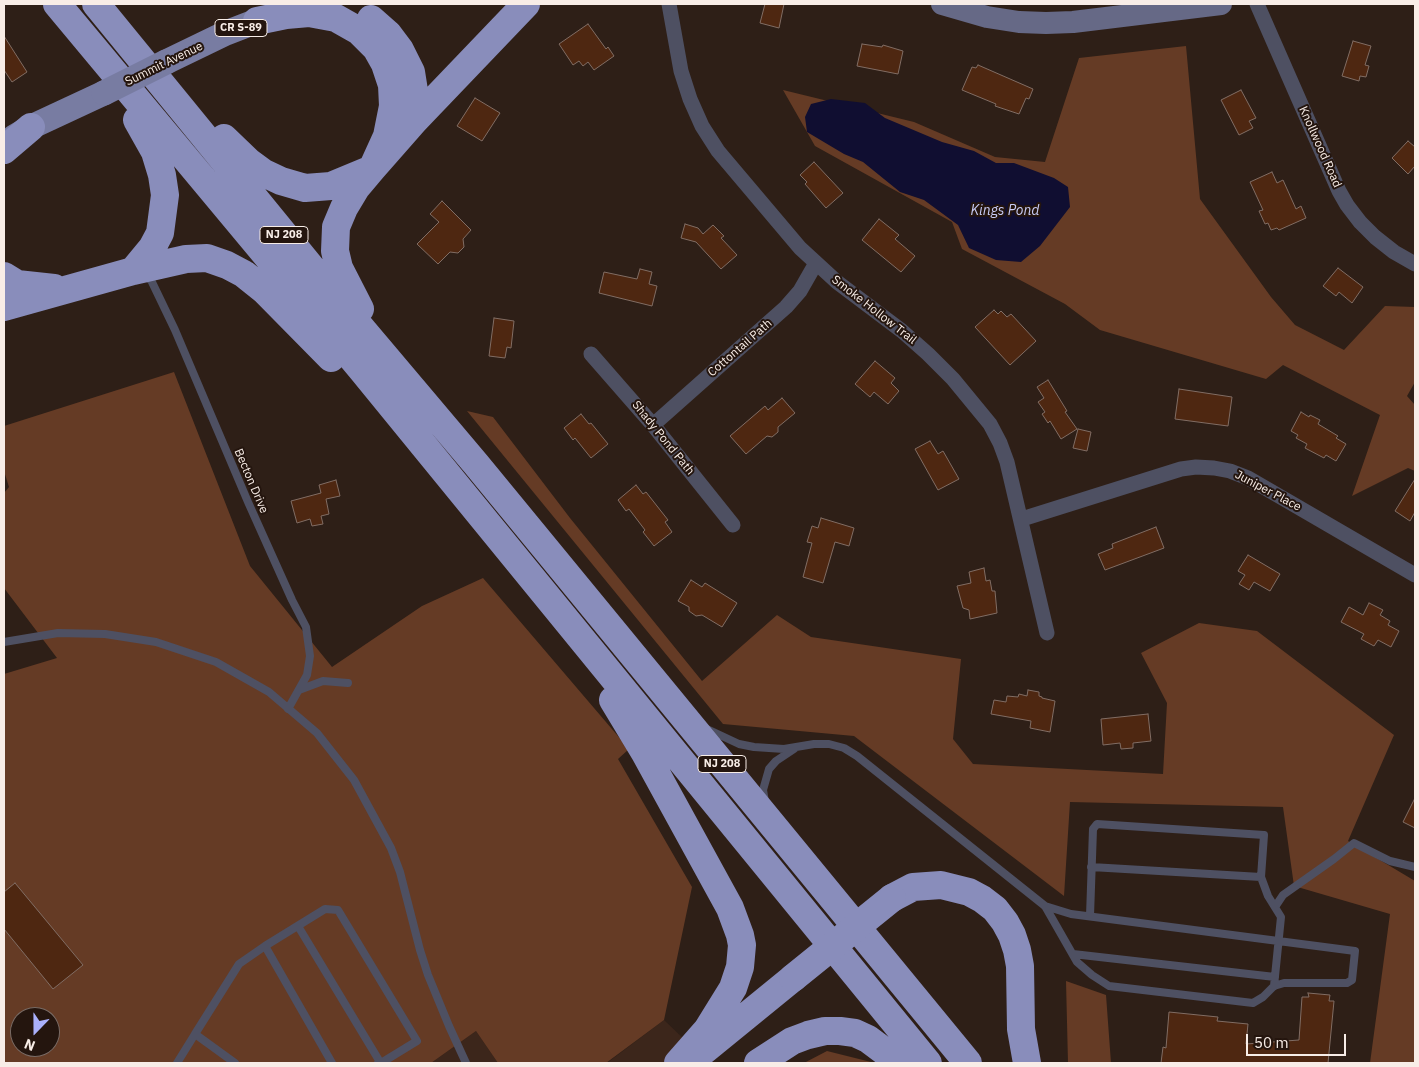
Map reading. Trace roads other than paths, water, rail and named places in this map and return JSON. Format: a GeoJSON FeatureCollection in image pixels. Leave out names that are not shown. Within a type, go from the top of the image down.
{"type":"FeatureCollection","features":[{"type":"Feature","properties":{"kind":"highway","name":"NJ 208"},"geometry":{"type":"LineString","coordinates":[[57,4],[362,370],[928,1063]]}},
{"type":"Feature","properties":{"kind":"highway","name":"NJ 208"},"geometry":{"type":"LineString","coordinates":[[96,4],[346,310],[476,464],[968,1063]]}},
{"type":"Feature","properties":{"kind":"highway"},"geometry":{"type":"LineString","coordinates":[[101,4],[230,145],[264,173],[281,181],[305,188],[331,186],[372,169],[387,136],[393,106],[392,85],[385,64],[376,48],[359,31],[336,18],[309,13],[286,14],[257,21]]}},
{"type":"Feature","properties":{"kind":"highway"},"geometry":{"type":"LineString","coordinates":[[476,464],[361,311],[347,287],[339,268],[335,251],[336,227],[344,208],[356,188],[372,169],[415,120],[526,4]]}},
{"type":"Feature","properties":{"kind":"highway"},"geometry":{"type":"LineString","coordinates":[[325,5],[351,8],[369,17],[388,34],[400,50],[411,72],[415,120]]}},
{"type":"Feature","properties":{"kind":"highway"},"geometry":{"type":"LineString","coordinates":[[88,42],[143,130],[155,152],[162,175],[165,195],[160,233],[152,248],[133,271]]}},
{"type":"Feature","properties":{"kind":"highway"},"geometry":{"type":"LineString","coordinates":[[4,150],[31,127]]}},
{"type":"Feature","properties":{"kind":"highway"},"geometry":{"type":"LineString","coordinates":[[8,303],[186,259],[207,258],[227,265],[244,274],[264,290],[479,514]]}},
{"type":"Feature","properties":{"kind":"highway"},"geometry":{"type":"LineString","coordinates":[[4,276],[17,284],[44,288],[70,288]]}},
{"type":"Feature","properties":{"kind":"highway"},"geometry":{"type":"LineString","coordinates":[[549,600],[645,753],[703,857],[738,925],[742,956],[735,983],[714,1019],[678,1063]]}},
{"type":"Feature","properties":{"kind":"highway"},"geometry":{"type":"LineString","coordinates":[[688,1063],[892,898],[913,887],[941,885],[955,887],[982,899],[995,909],[1012,935],[1020,966],[1021,1029],[1027,1063]]}},
{"type":"Feature","properties":{"kind":"highway"},"geometry":{"type":"LineString","coordinates":[[758,1063],[792,1041],[800,1043],[825,1031],[855,1033],[880,1047],[900,1063]]}},
{"type":"Feature","properties":{"kind":"main road","name":"Summit Avenue"},"geometry":{"type":"LineString","coordinates":[[4,143],[31,127],[226,33],[257,21],[325,5]]}},
{"type":"Feature","properties":{"kind":"street","name":"Smoke Hollow Trail"},"geometry":{"type":"LineString","coordinates":[[669,4],[681,71],[690,99],[702,126],[734,172],[800,248],[837,282],[922,348],[953,379],[990,424],[1007,462],[1022,519],[1047,633]]}},
{"type":"Feature","properties":{"kind":"street"},"geometry":{"type":"LineString","coordinates":[[942,4],[987,17],[1019,22],[1046,23],[1073,22],[1222,4]]}},
{"type":"Feature","properties":{"kind":"street","name":"Knollwood Road"},"geometry":{"type":"LineString","coordinates":[[1257,4],[1339,191],[1347,205],[1375,238],[1415,264]]}},
{"type":"Feature","properties":{"kind":"street","name":"Cottontail Path"},"geometry":{"type":"LineString","coordinates":[[653,424],[786,307],[800,291],[816,263]]}},
{"type":"Feature","properties":{"kind":"street","name":"Shady Pond Path"},"geometry":{"type":"LineString","coordinates":[[591,354],[653,424],[733,525]]}},
{"type":"Feature","properties":{"kind":"street","name":"Juniper Place"},"geometry":{"type":"LineString","coordinates":[[1022,519],[1181,469],[1196,467],[1214,468],[1230,471],[1248,478],[1415,575]]}},
{"type":"Feature","properties":{"kind":"lane","name":"Becton Drive"},"geometry":{"type":"LineString","coordinates":[[133,271],[151,280],[175,330],[252,512],[306,627],[310,656],[307,675],[288,709]]}},
{"type":"Feature","properties":{"kind":"lane"},"geometry":{"type":"LineString","coordinates":[[4,642],[58,633],[104,634],[156,642],[216,662],[269,692],[317,733],[354,780],[391,848],[400,872],[428,975],[466,1063]]}},
{"type":"Feature","properties":{"kind":"lane"},"geometry":{"type":"LineString","coordinates":[[299,690],[323,682],[348,683]]}},
{"type":"Feature","properties":{"kind":"lane"},"geometry":{"type":"LineString","coordinates":[[678,710],[708,730],[739,744],[770,748],[829,744],[844,748],[857,756],[1045,906],[1077,962],[1109,986],[1253,1003],[1263,997],[1274,986],[1284,983],[1347,983],[1352,980],[1355,951],[1071,914],[1045,906]]}},
{"type":"Feature","properties":{"kind":"lane"},"geometry":{"type":"LineString","coordinates":[[771,824],[764,801],[765,780],[769,770],[776,761],[798,747]]}},
{"type":"Feature","properties":{"kind":"lane"},"geometry":{"type":"LineString","coordinates":[[1090,916],[1093,829],[1097,824],[1264,835],[1261,877],[1268,896],[1281,917],[1274,986]]}},
{"type":"Feature","properties":{"kind":"lane"},"geometry":{"type":"LineString","coordinates":[[1275,907],[1282,896],[1354,843],[1390,861],[1415,867]]}},
{"type":"Feature","properties":{"kind":"lane"},"geometry":{"type":"LineString","coordinates":[[1092,867],[1261,877]]}},
{"type":"Feature","properties":{"kind":"lane"},"geometry":{"type":"LineString","coordinates":[[177,1063],[239,964],[265,946],[325,909],[338,910],[417,1041],[380,1063],[298,926]]}},
{"type":"Feature","properties":{"kind":"lane"},"geometry":{"type":"LineString","coordinates":[[265,946],[332,1063]]}},
{"type":"Feature","properties":{"kind":"lane"},"geometry":{"type":"LineString","coordinates":[[1073,954],[1275,977]]}},
{"type":"Feature","properties":{"kind":"lane"},"geometry":{"type":"LineString","coordinates":[[195,1034],[235,1063]]}},
{"type":"Feature","properties":{"kind":"water","name":"Kings Pond"},"geometry":{"type":"Polygon","coordinates":[[[831,99],[865,103],[885,118],[942,142],[974,151],[996,163],[1014,163],[1054,178],[1068,187],[1070,207],[1040,246],[1021,262],[996,260],[969,248],[958,225],[924,200],[900,192],[863,162],[844,154],[807,132],[805,117],[811,104],[831,99]]]}}]}
